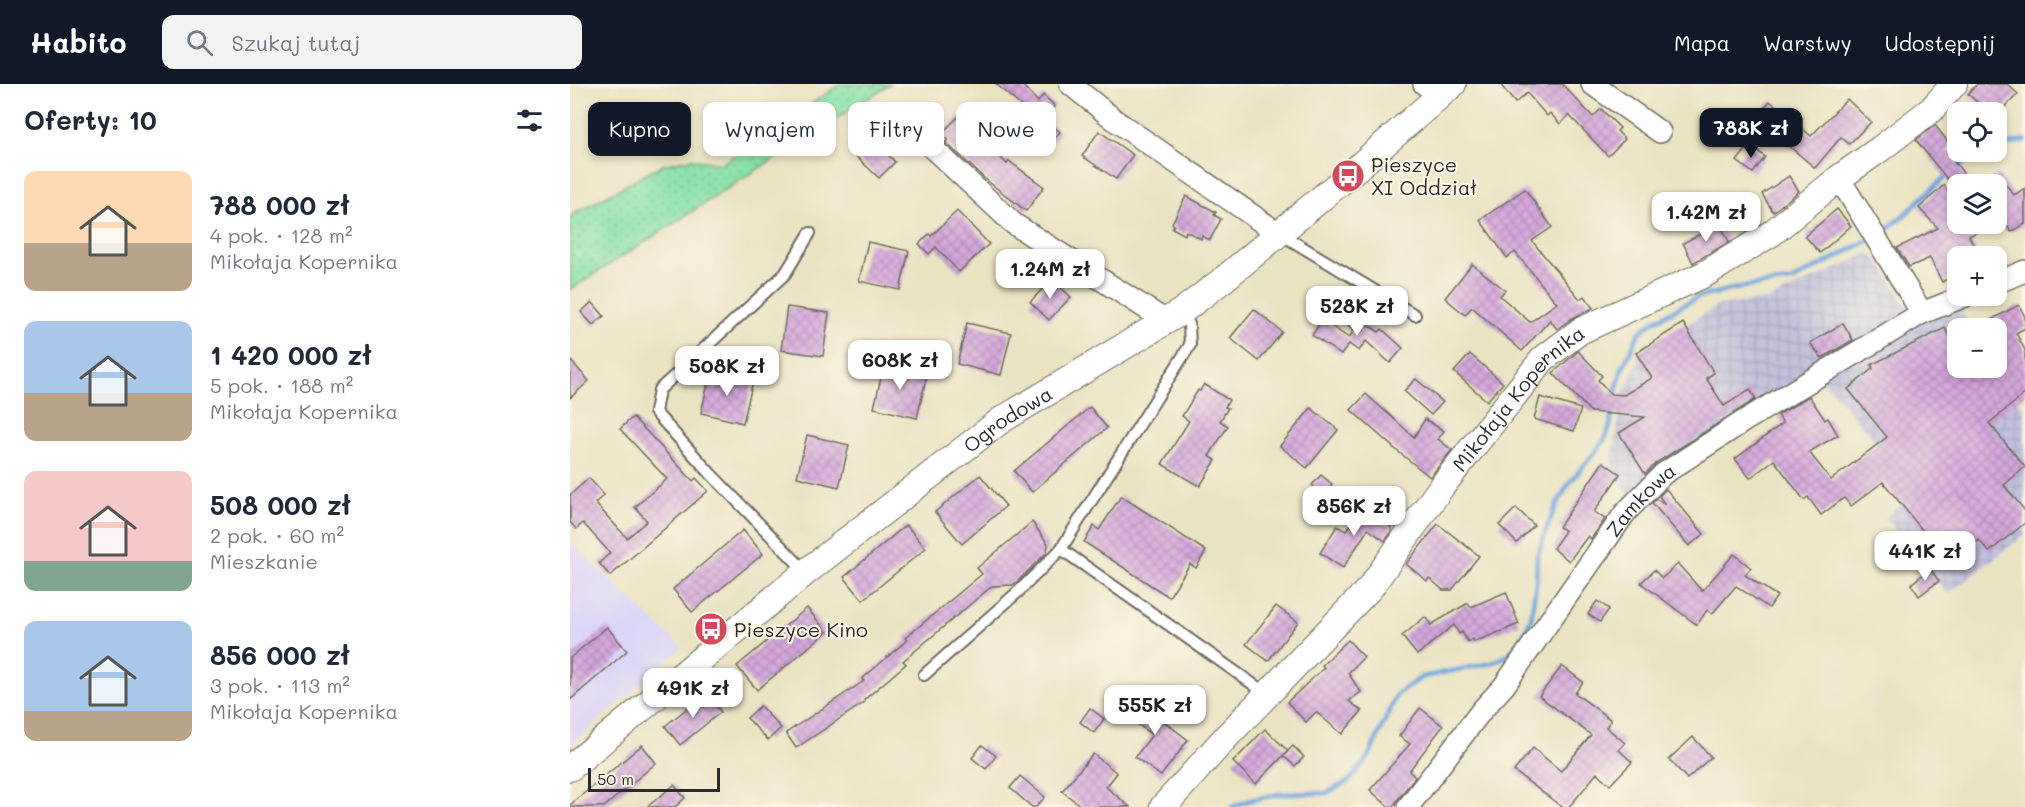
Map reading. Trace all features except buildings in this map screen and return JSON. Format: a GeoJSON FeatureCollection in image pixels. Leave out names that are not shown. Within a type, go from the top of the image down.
{"type":"FeatureCollection","features":[{"type":"Feature","properties":{"kind":"street"},"geometry":{"type":"LineString","coordinates":[[1070,84],[1116,121],[1278,233]]}},
{"type":"Feature","properties":{"kind":"street"},"geometry":{"type":"LineString","coordinates":[[1592,84],[1660,132]]}},
{"type":"Feature","properties":{"kind":"street","name":"Mikołaja Kopernika"},"geometry":{"type":"LineString","coordinates":[[1163,807],[1370,588],[1442,486],[1543,359],[1580,331],[1705,274],[1772,233],[1839,178],[1932,109],[1954,84]]}},
{"type":"Feature","properties":{"kind":"street","name":"Ogrodowa"},"geometry":{"type":"LineString","coordinates":[[570,768],[806,572],[1000,421],[1174,317],[1224,279],[1439,88]]}},
{"type":"Feature","properties":{"kind":"street"},"geometry":{"type":"LineString","coordinates":[[941,156],[1014,224],[1174,317]]}},
{"type":"Feature","properties":{"kind":"street"},"geometry":{"type":"LineString","coordinates":[[1839,178],[1922,313]]}},
{"type":"Feature","properties":{"kind":"street"},"geometry":{"type":"LineString","coordinates":[[2007,278],[2025,271]]}},
{"type":"Feature","properties":{"kind":"street","name":"Zamkowa"},"geometry":{"type":"LineString","coordinates":[[1408,807],[1482,710],[1504,686],[1625,513],[1664,474],[1744,421],[1922,313],[1947,303]]}},
{"type":"Feature","properties":{"kind":"lane"},"geometry":{"type":"LineString","coordinates":[[806,572],[710,473],[655,412],[658,390],[785,274],[810,233]]}},
{"type":"Feature","properties":{"kind":"lane"},"geometry":{"type":"LineString","coordinates":[[1278,233],[1415,315]]}},
{"type":"Feature","properties":{"kind":"lane"},"geometry":{"type":"LineString","coordinates":[[924,675],[1019,591],[1061,549],[1190,345],[1189,324],[1174,317]]}},
{"type":"Feature","properties":{"kind":"lane"},"geometry":{"type":"LineString","coordinates":[[1061,549],[1268,694]]}},
{"type":"Feature","properties":{"kind":"shaded area"},"geometry":{"type":"Polygon","coordinates":[[[1869,253],[1879,261],[1918,324],[1959,306],[1965,318],[1947,318],[1947,378],[2001,378],[2025,410],[2025,535],[1948,594],[1885,518],[1916,492],[1824,381],[1682,472],[1636,507],[1613,471],[1612,456],[1624,390],[1643,351],[1719,305],[1768,300],[1869,253]]]}},
{"type":"Feature","properties":{"kind":"shaded area"},"geometry":{"type":"Polygon","coordinates":[[[570,541],[682,648],[570,746],[570,541]]]}},
{"type":"Feature","properties":{"kind":"green space"},"geometry":{"type":"Polygon","coordinates":[[[841,84],[890,84],[862,102],[848,102],[848,111],[836,119],[836,102],[814,102],[841,84]]]}},
{"type":"Feature","properties":{"kind":"green space"},"geometry":{"type":"Polygon","coordinates":[[[733,156],[778,156],[570,290],[570,216],[662,165],[691,159],[721,164],[733,156]]]}},
{"type":"Feature","properties":{"kind":"waterway"},"geometry":{"type":"LineString","coordinates":[[2007,145],[2025,140]]}},
{"type":"Feature","properties":{"kind":"waterway"},"geometry":{"type":"LineString","coordinates":[[1879,234],[1893,225],[1944,178],[1965,162]]}},
{"type":"Feature","properties":{"kind":"waterway"},"geometry":{"type":"LineString","coordinates":[[1232,807],[1250,800],[1280,794],[1326,793],[1349,781],[1368,758],[1397,694],[1422,677],[1492,663],[1508,655],[1521,640],[1531,619],[1537,557],[1546,530],[1568,485],[1604,441],[1610,427],[1614,398],[1622,369],[1639,333],[1654,321],[1698,297],[1743,287],[1791,281],[1871,239]]}},
{"type":"Feature","properties":{"kind":"place","name":"Pieszyce XI Oddział"},"geometry":{"type":"Point","coordinates":[1348,176]}},
{"type":"Feature","properties":{"kind":"place","name":"Pieszyce Kino"},"geometry":{"type":"Point","coordinates":[711,629]}}]}
